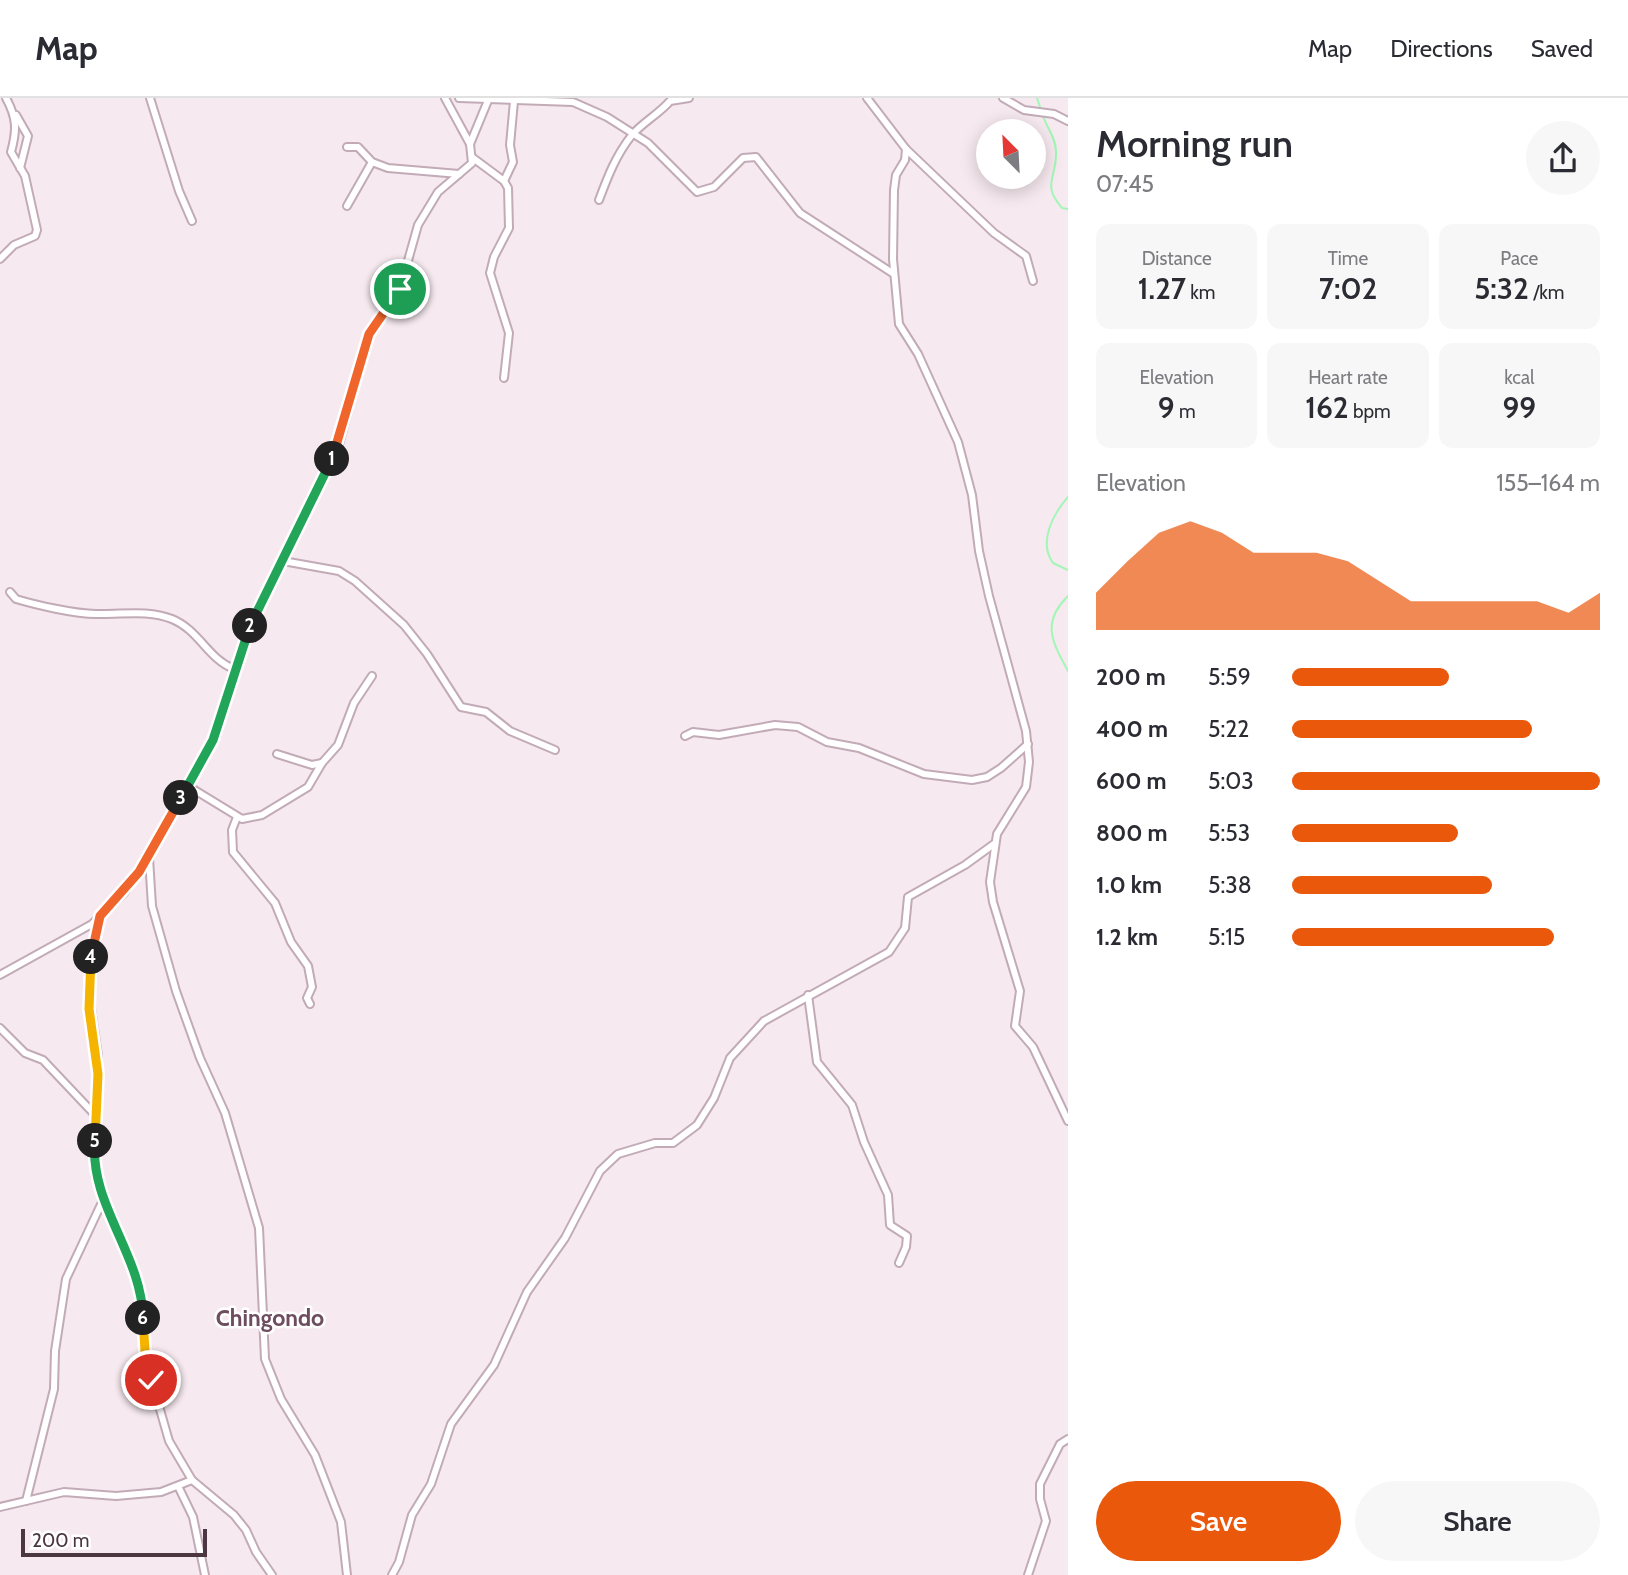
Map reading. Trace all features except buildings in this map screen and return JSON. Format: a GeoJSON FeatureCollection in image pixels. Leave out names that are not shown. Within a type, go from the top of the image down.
{"type":"FeatureCollection","features":[{"type":"Feature","properties":{"kind":"street"},"geometry":{"type":"LineString","coordinates":[[6,98],[28,136],[20,168]]}},
{"type":"Feature","properties":{"kind":"street"},"geometry":{"type":"LineString","coordinates":[[150,98],[179,191],[192,221]]}},
{"type":"Feature","properties":{"kind":"street"},"geometry":{"type":"LineString","coordinates":[[0,975],[100,916],[124,892],[149,855],[213,740],[252,618],[338,448],[369,334],[400,289],[418,225],[438,191],[469,168],[473,158],[470,144],[444,98]]}},
{"type":"Feature","properties":{"kind":"street"},"geometry":{"type":"LineString","coordinates":[[459,98],[573,102],[648,143],[697,192],[715,187],[743,158],[756,157],[800,213],[894,274]]}},
{"type":"Feature","properties":{"kind":"street"},"geometry":{"type":"LineString","coordinates":[[599,200],[608,169],[633,134],[659,114],[670,101],[689,98]]}},
{"type":"Feature","properties":{"kind":"street"},"geometry":{"type":"LineString","coordinates":[[867,98],[906,149],[994,233],[1026,256],[1033,281]]}},
{"type":"Feature","properties":{"kind":"street"},"geometry":{"type":"LineString","coordinates":[[1003,98],[1034,113],[1054,114],[1068,121]]}},
{"type":"Feature","properties":{"kind":"street"},"geometry":{"type":"LineString","coordinates":[[470,144],[489,99]]}},
{"type":"Feature","properties":{"kind":"street"},"geometry":{"type":"LineString","coordinates":[[504,181],[513,163],[510,137],[514,101]]}},
{"type":"Feature","properties":{"kind":"street"},"geometry":{"type":"LineString","coordinates":[[0,259],[14,245],[35,236],[37,229],[20,168],[11,152],[17,129],[14,112]]}},
{"type":"Feature","properties":{"kind":"street"},"geometry":{"type":"LineString","coordinates":[[347,147],[358,147],[372,162],[388,168],[460,174]]}},
{"type":"Feature","properties":{"kind":"street"},"geometry":{"type":"LineString","coordinates":[[906,149],[907,156],[894,181],[894,274],[899,324],[918,354],[961,451],[972,495],[979,551],[989,596],[1017,692],[1028,744],[1026,787],[1019,804],[1002,824],[994,844],[990,890],[1020,991],[1014,1021],[1033,1047],[1068,1121]]}},
{"type":"Feature","properties":{"kind":"street"},"geometry":{"type":"LineString","coordinates":[[473,158],[504,181],[508,188],[509,228],[491,264],[490,273],[509,333],[504,378]]}},
{"type":"Feature","properties":{"kind":"street"},"geometry":{"type":"LineString","coordinates":[[347,206],[372,162]]}},
{"type":"Feature","properties":{"kind":"street"},"geometry":{"type":"LineString","coordinates":[[283,561],[320,566],[347,576],[404,625],[427,654],[461,706],[486,712],[510,732],[555,750]]}},
{"type":"Feature","properties":{"kind":"street"},"geometry":{"type":"LineString","coordinates":[[10,592],[16,599],[85,613],[125,612],[169,618],[193,632],[214,657],[234,669]]}},
{"type":"Feature","properties":{"kind":"street"},"geometry":{"type":"LineString","coordinates":[[188,786],[237,817],[252,819],[272,810],[308,787],[322,763],[338,745],[354,703],[372,676]]}},
{"type":"Feature","properties":{"kind":"street"},"geometry":{"type":"LineString","coordinates":[[685,736],[693,732],[719,734],[775,725],[798,727],[827,741],[859,748],[924,774],[972,780],[987,777],[1001,768],[1028,744]]}},
{"type":"Feature","properties":{"kind":"street"},"geometry":{"type":"LineString","coordinates":[[277,754],[312,765],[322,763]]}},
{"type":"Feature","properties":{"kind":"street"},"geometry":{"type":"LineString","coordinates":[[237,817],[232,830],[233,852],[275,903],[291,942],[308,966],[312,987],[307,999],[310,1004]]}},
{"type":"Feature","properties":{"kind":"street"},"geometry":{"type":"LineString","coordinates":[[392,1575],[412,1515],[431,1485],[451,1424],[494,1365],[527,1292],[565,1238],[600,1171],[618,1154],[655,1143],[673,1143],[697,1125],[714,1098],[725,1066],[741,1044],[764,1021],[807,995],[890,952],[905,928],[908,897],[994,844]]}},
{"type":"Feature","properties":{"kind":"street"},"geometry":{"type":"LineString","coordinates":[[149,855],[152,906],[176,991],[200,1058],[225,1113],[259,1228],[265,1359],[281,1399],[315,1455],[341,1522],[347,1575]]}},
{"type":"Feature","properties":{"kind":"street"},"geometry":{"type":"LineString","coordinates":[[100,916],[88,988],[98,1056],[93,1160],[104,1198],[134,1269],[142,1298],[147,1364],[169,1441],[192,1480],[234,1514],[272,1575]]}},
{"type":"Feature","properties":{"kind":"street"},"geometry":{"type":"LineString","coordinates":[[807,995],[817,1062],[852,1105],[864,1142],[888,1195],[890,1225],[906,1236],[906,1247],[899,1264]]}},
{"type":"Feature","properties":{"kind":"street"},"geometry":{"type":"LineString","coordinates":[[0,1028],[25,1053],[43,1060],[96,1116]]}},
{"type":"Feature","properties":{"kind":"street"},"geometry":{"type":"LineString","coordinates":[[26,1502],[54,1389],[55,1350],[66,1279],[104,1198]]}},
{"type":"Feature","properties":{"kind":"street"},"geometry":{"type":"LineString","coordinates":[[1028,1575],[1046,1521],[1040,1499],[1040,1484],[1060,1444],[1068,1439]]}},
{"type":"Feature","properties":{"kind":"street"},"geometry":{"type":"LineString","coordinates":[[0,1507],[64,1492],[116,1496],[161,1492],[192,1480]]}},
{"type":"Feature","properties":{"kind":"street"},"geometry":{"type":"LineString","coordinates":[[178,1486],[193,1517],[205,1575]]}},
{"type":"Feature","properties":{"kind":"waterway"},"geometry":{"type":"LineString","coordinates":[[1037,98],[1041,110]]}},
{"type":"Feature","properties":{"kind":"waterway"},"geometry":{"type":"LineString","coordinates":[[1043,116],[1056,147],[1052,193],[1062,208],[1068,209]]}},
{"type":"Feature","properties":{"kind":"waterway"},"geometry":{"type":"LineString","coordinates":[[1068,497],[1057,512],[1047,537],[1053,563],[1068,570]]}},
{"type":"Feature","properties":{"kind":"waterway"},"geometry":{"type":"LineString","coordinates":[[1068,596],[1054,615],[1052,624],[1057,651],[1068,671]]}},
{"type":"Feature","properties":{"kind":"district","name":"Chingondo"},"geometry":{"type":"Point","coordinates":[270,1318]}},
{"type":"Feature","properties":{"kind":"route"},"geometry":{"type":"LineString","coordinates":[[151,1380],[145,1351],[142,1298],[128,1251],[95,1175],[93,1160],[98,1056],[88,988],[94,941],[100,916],[139,872],[213,740],[252,618],[338,448],[369,334],[400,289]]}}]}
